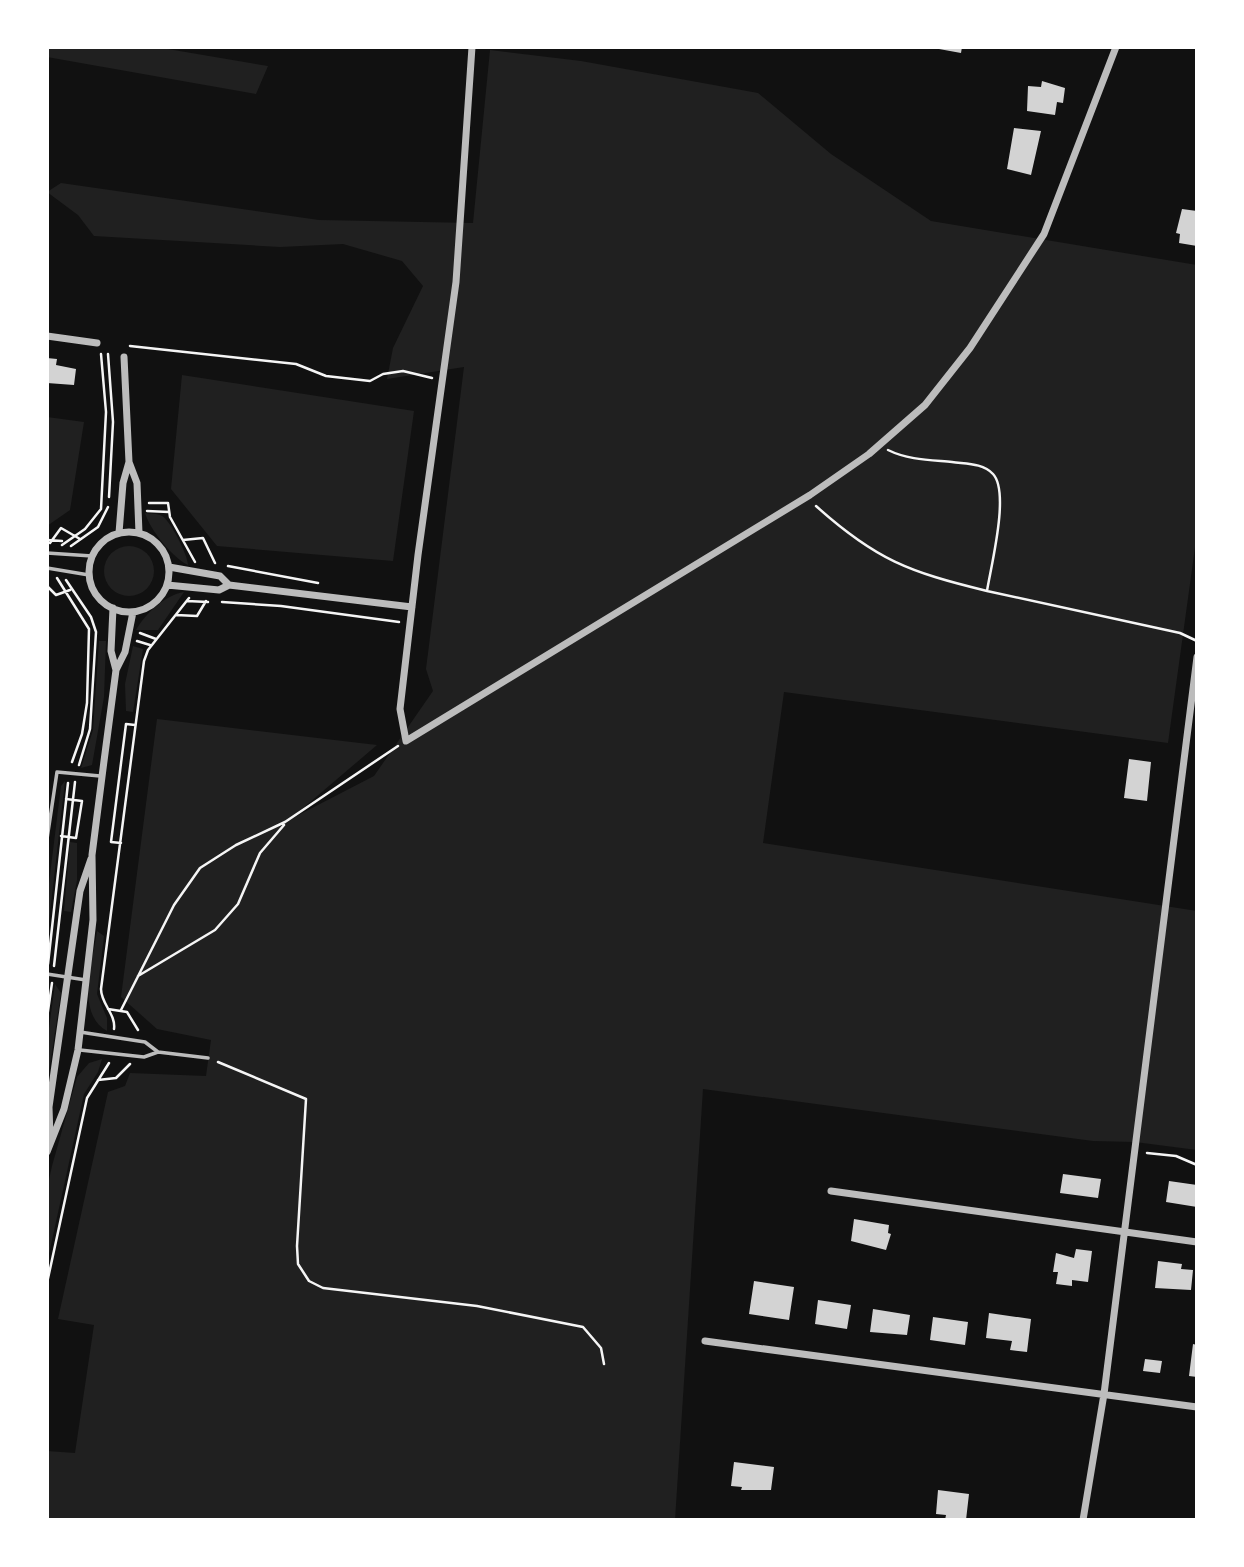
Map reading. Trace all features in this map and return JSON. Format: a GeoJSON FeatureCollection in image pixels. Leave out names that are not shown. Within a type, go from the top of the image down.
{"type":"FeatureCollection","features":[{"type":"Feature","properties":{"kind":"street"},"geometry":{"type":"LineString","coordinates":[[472,47],[456,282],[400,709],[406,741],[808,496],[880,444],[925,405],[970,348],[1044,234],[1116,47]]}},
{"type":"Feature","properties":{"kind":"street"},"geometry":{"type":"LineString","coordinates":[[47,335],[97,343]]}},
{"type":"Feature","properties":{"kind":"street"},"geometry":{"type":"LineString","coordinates":[[124,356],[129,462],[137,483],[139,533]]}},
{"type":"Feature","properties":{"kind":"street"},"geometry":{"type":"LineString","coordinates":[[119,533],[123,483],[129,462]]}},
{"type":"Feature","properties":{"kind":"street"},"geometry":{"type":"LineString","coordinates":[[119,533],[139,533],[159,546],[169,567],[167,585],[154,603],[133,611],[113,608],[96,595],[89,575],[92,556],[108,538],[119,533]]}},
{"type":"Feature","properties":{"kind":"street"},"geometry":{"type":"LineString","coordinates":[[169,567],[220,576],[229,585]]}},
{"type":"Feature","properties":{"kind":"street"},"geometry":{"type":"LineString","coordinates":[[167,585],[211,590],[229,585],[412,607]]}},
{"type":"Feature","properties":{"kind":"street"},"geometry":{"type":"LineString","coordinates":[[113,608],[111,651],[116,670]]}},
{"type":"Feature","properties":{"kind":"street"},"geometry":{"type":"LineString","coordinates":[[50,1139],[49,1107],[80,891],[92,855],[116,670],[125,652],[133,611]]}},
{"type":"Feature","properties":{"kind":"street"},"geometry":{"type":"LineString","coordinates":[[1083,1520],[1104,1394],[1197,657]]}},
{"type":"Feature","properties":{"kind":"street"},"geometry":{"type":"LineString","coordinates":[[47,1152],[64,1109],[78,1050],[95,893],[92,855]]}},
{"type":"Feature","properties":{"kind":"street"},"geometry":{"type":"LineString","coordinates":[[61,1030],[80,1032]]}},
{"type":"Feature","properties":{"kind":"street"},"geometry":{"type":"LineString","coordinates":[[59,1047],[78,1050]]}},
{"type":"Feature","properties":{"kind":"street"},"geometry":{"type":"LineString","coordinates":[[831,1191],[1197,1242]]}},
{"type":"Feature","properties":{"kind":"street"},"geometry":{"type":"LineString","coordinates":[[705,1341],[1197,1407]]}},
{"type":"Feature","properties":{"kind":"lane"},"geometry":{"type":"LineString","coordinates":[[47,553],[92,556]]}},
{"type":"Feature","properties":{"kind":"lane"},"geometry":{"type":"LineString","coordinates":[[47,568],[89,575]]}},
{"type":"Feature","properties":{"kind":"lane"},"geometry":{"type":"LineString","coordinates":[[47,839],[57,772],[102,777]]}},
{"type":"Feature","properties":{"kind":"lane"},"geometry":{"type":"LineString","coordinates":[[50,975],[86,980]]}},
{"type":"Feature","properties":{"kind":"lane"},"geometry":{"type":"LineString","coordinates":[[80,1032],[145,1042],[158,1052]]}},
{"type":"Feature","properties":{"kind":"lane"},"geometry":{"type":"LineString","coordinates":[[78,1050],[144,1057],[158,1052],[208,1058]]}},
{"type":"Feature","properties":{"kind":"path"},"geometry":{"type":"LineString","coordinates":[[123,345],[296,364],[326,376],[370,381],[383,374],[403,372],[442,381]]}},
{"type":"Feature","properties":{"kind":"path"},"geometry":{"type":"LineString","coordinates":[[49,540],[62,541],[75,535],[95,519],[101,509],[106,412],[101,354]]}},
{"type":"Feature","properties":{"kind":"path"},"geometry":{"type":"LineString","coordinates":[[70,549],[72,544],[98,527],[108,506],[113,422],[108,354]]}},
{"type":"Feature","properties":{"kind":"path"},"geometry":{"type":"LineString","coordinates":[[880,444],[899,455],[977,465],[994,475],[1001,499],[987,591]]}},
{"type":"Feature","properties":{"kind":"path"},"geometry":{"type":"LineString","coordinates":[[808,496],[852,538],[875,554],[944,581],[1180,633],[1197,641]]}},
{"type":"Feature","properties":{"kind":"path"},"geometry":{"type":"LineString","coordinates":[[143,503],[168,503],[169,512],[196,566]]}},
{"type":"Feature","properties":{"kind":"path"},"geometry":{"type":"LineString","coordinates":[[144,511],[169,512]]}},
{"type":"Feature","properties":{"kind":"path"},"geometry":{"type":"LineString","coordinates":[[47,547],[49,540],[61,528],[80,539]]}},
{"type":"Feature","properties":{"kind":"path"},"geometry":{"type":"LineString","coordinates":[[183,540],[203,538],[215,564]]}},
{"type":"Feature","properties":{"kind":"path"},"geometry":{"type":"LineString","coordinates":[[61,548],[62,541]]}},
{"type":"Feature","properties":{"kind":"path"},"geometry":{"type":"LineString","coordinates":[[194,559],[285,578]]}},
{"type":"Feature","properties":{"kind":"path"},"geometry":{"type":"LineString","coordinates":[[47,1018],[50,975],[61,915],[72,800],[76,774],[90,729],[98,636],[94,622],[70,590],[66,577]]}},
{"type":"Feature","properties":{"kind":"path"},"geometry":{"type":"LineString","coordinates":[[47,579],[57,581]]}},
{"type":"Feature","properties":{"kind":"path"},"geometry":{"type":"LineString","coordinates":[[47,586],[56,595],[70,590]]}},
{"type":"Feature","properties":{"kind":"path"},"geometry":{"type":"LineString","coordinates":[[176,615],[197,616],[211,590]]}},
{"type":"Feature","properties":{"kind":"path"},"geometry":{"type":"LineString","coordinates":[[114,1032],[115,1022],[103,1002],[101,989],[144,661],[156,639],[192,593]]}},
{"type":"Feature","properties":{"kind":"path"},"geometry":{"type":"LineString","coordinates":[[187,601],[281,606],[410,623]]}},
{"type":"Feature","properties":{"kind":"path"},"geometry":{"type":"LineString","coordinates":[[136,632],[149,634],[156,639]]}},
{"type":"Feature","properties":{"kind":"path"},"geometry":{"type":"LineString","coordinates":[[89,636],[98,636]]}},
{"type":"Feature","properties":{"kind":"path"},"geometry":{"type":"LineString","coordinates":[[134,641],[152,646]]}},
{"type":"Feature","properties":{"kind":"path"},"geometry":{"type":"LineString","coordinates":[[121,844],[111,842],[113,822],[126,724],[135,725]]}},
{"type":"Feature","properties":{"kind":"path"},"geometry":{"type":"LineString","coordinates":[[121,1010],[174,905],[200,868],[236,845],[285,822],[406,741]]}},
{"type":"Feature","properties":{"kind":"path"},"geometry":{"type":"LineString","coordinates":[[61,836],[76,838],[82,802],[66,799]]}},
{"type":"Feature","properties":{"kind":"path"},"geometry":{"type":"LineString","coordinates":[[138,976],[215,930],[238,904],[260,853],[285,822]]}},
{"type":"Feature","properties":{"kind":"path"},"geometry":{"type":"LineString","coordinates":[[54,914],[71,917]]}},
{"type":"Feature","properties":{"kind":"path"},"geometry":{"type":"LineString","coordinates":[[108,1009],[127,1012],[145,1042]]}},
{"type":"Feature","properties":{"kind":"path"},"geometry":{"type":"LineString","coordinates":[[98,1080],[122,1074],[135,1056]]}},
{"type":"Feature","properties":{"kind":"path"},"geometry":{"type":"LineString","coordinates":[[208,1058],[306,1099],[297,1246],[298,1264],[309,1281],[323,1288],[477,1306],[583,1327],[601,1348],[604,1364]]}},
{"type":"Feature","properties":{"kind":"path"},"geometry":{"type":"LineString","coordinates":[[47,1283],[87,1098],[110,1059]]}},
{"type":"Feature","properties":{"kind":"path"},"geometry":{"type":"LineString","coordinates":[[1133,1155],[1154,1152],[1176,1156],[1197,1165]]}},
{"type":"Feature","properties":{"kind":"shaded area"},"geometry":{"type":"Polygon","coordinates":[[[47,47],[156,47],[268,66],[256,94],[47,57],[47,47]]]}},
{"type":"Feature","properties":{"kind":"shaded area"},"geometry":{"type":"Polygon","coordinates":[[[490,50],[581,61],[758,93],[831,154],[931,221],[1197,265],[1197,533],[1168,743],[784,692],[763,843],[1197,911],[1197,1150],[1135,1142],[1093,1141],[703,1089],[675,1520],[47,1520],[47,1451],[75,1453],[94,1325],[58,1319],[108,1092],[125,1086],[130,1073],[206,1076],[211,1040],[157,1029],[121,997],[157,719],[377,745],[289,820],[374,776],[433,691],[426,669],[464,367],[387,379],[393,348],[423,286],[402,261],[343,244],[280,247],[94,236],[78,215],[47,192],[61,183],[319,220],[473,223],[490,50]]]}},
{"type":"Feature","properties":{"kind":"shaded area"},"geometry":{"type":"Polygon","coordinates":[[[182,375],[414,411],[393,561],[217,546],[171,489],[182,375]]]}},
{"type":"Feature","properties":{"kind":"shaded area"},"geometry":{"type":"Polygon","coordinates":[[[47,417],[84,422],[70,510],[47,526],[47,417]]]}},
{"type":"Feature","properties":{"kind":"shaded area"},"geometry":{"type":"Polygon","coordinates":[[[145,513],[158,514],[165,519],[182,546],[188,565],[163,543],[145,513]]]}},
{"type":"Feature","properties":{"kind":"shaded area"},"geometry":{"type":"Polygon","coordinates":[[[119,547],[139,547],[153,561],[153,581],[139,595],[119,595],[105,581],[105,561],[119,547]]]}},
{"type":"Feature","properties":{"kind":"shaded area"},"geometry":{"type":"Polygon","coordinates":[[[184,592],[158,630],[136,630],[156,606],[184,592]]]}},
{"type":"Feature","properties":{"kind":"shaded area"},"geometry":{"type":"Polygon","coordinates":[[[99,641],[106,641],[104,697],[92,765],[81,768],[93,730],[99,641]]]}},
{"type":"Feature","properties":{"kind":"shaded area"},"geometry":{"type":"Polygon","coordinates":[[[133,646],[143,649],[133,712],[126,711],[125,684],[133,646]]]}},
{"type":"Feature","properties":{"kind":"shaded area"},"geometry":{"type":"Polygon","coordinates":[[[65,781],[47,939],[47,899],[61,786],[65,781]]]}},
{"type":"Feature","properties":{"kind":"shaded area"},"geometry":{"type":"Polygon","coordinates":[[[70,842],[77,843],[77,880],[71,912],[64,911],[70,842]]]}},
{"type":"Feature","properties":{"kind":"shaded area"},"geometry":{"type":"Polygon","coordinates":[[[97,931],[104,936],[97,994],[107,1018],[107,1031],[97,1023],[91,1012],[89,999],[88,986],[97,931]]]}},
{"type":"Feature","properties":{"kind":"shaded area"},"geometry":{"type":"Polygon","coordinates":[[[55,984],[61,993],[47,1084],[47,1043],[55,984]]]}},
{"type":"Feature","properties":{"kind":"shaded area"},"geometry":{"type":"Polygon","coordinates":[[[102,1059],[98,1072],[84,1094],[47,1263],[47,1189],[52,1166],[77,1077],[89,1063],[102,1059]]]}},
{"type":"Feature","properties":{"kind":"building"},"geometry":{"type":"Polygon","coordinates":[[[928,47],[962,47],[961,53],[928,47]]]}},
{"type":"Feature","properties":{"kind":"building"},"geometry":{"type":"Polygon","coordinates":[[[1042,81],[1065,88],[1063,103],[1057,102],[1055,115],[1027,111],[1028,86],[1041,87],[1042,81]]]}},
{"type":"Feature","properties":{"kind":"building"},"geometry":{"type":"Polygon","coordinates":[[[1014,128],[1041,131],[1031,175],[1007,169],[1014,128]]]}},
{"type":"Feature","properties":{"kind":"building"},"geometry":{"type":"Polygon","coordinates":[[[1182,209],[1197,211],[1197,246],[1179,243],[1180,234],[1176,233],[1182,209]]]}},
{"type":"Feature","properties":{"kind":"building"},"geometry":{"type":"Polygon","coordinates":[[[47,358],[57,359],[56,365],[76,369],[74,385],[47,383],[47,358]]]}},
{"type":"Feature","properties":{"kind":"building"},"geometry":{"type":"Polygon","coordinates":[[[1129,759],[1151,762],[1147,801],[1124,798],[1129,759]]]}},
{"type":"Feature","properties":{"kind":"building"},"geometry":{"type":"Polygon","coordinates":[[[1063,1174],[1101,1179],[1098,1198],[1060,1193],[1063,1174]]]}},
{"type":"Feature","properties":{"kind":"building"},"geometry":{"type":"Polygon","coordinates":[[[1169,1181],[1197,1185],[1197,1207],[1166,1202],[1169,1181]]]}},
{"type":"Feature","properties":{"kind":"building"},"geometry":{"type":"Polygon","coordinates":[[[854,1219],[889,1225],[888,1233],[891,1234],[886,1250],[851,1241],[854,1219]]]}},
{"type":"Feature","properties":{"kind":"building"},"geometry":{"type":"Polygon","coordinates":[[[1076,1249],[1092,1251],[1088,1282],[1072,1280],[1072,1286],[1056,1284],[1058,1272],[1053,1272],[1056,1253],[1074,1258],[1076,1249]]]}},
{"type":"Feature","properties":{"kind":"building"},"geometry":{"type":"Polygon","coordinates":[[[1158,1261],[1182,1264],[1181,1269],[1193,1270],[1191,1290],[1155,1288],[1158,1261]]]}},
{"type":"Feature","properties":{"kind":"building"},"geometry":{"type":"Polygon","coordinates":[[[754,1281],[794,1287],[789,1320],[749,1314],[754,1281]]]}},
{"type":"Feature","properties":{"kind":"building"},"geometry":{"type":"Polygon","coordinates":[[[818,1300],[851,1305],[847,1329],[815,1324],[818,1300]]]}},
{"type":"Feature","properties":{"kind":"building"},"geometry":{"type":"Polygon","coordinates":[[[873,1309],[910,1315],[907,1335],[870,1332],[873,1309]]]}},
{"type":"Feature","properties":{"kind":"building"},"geometry":{"type":"Polygon","coordinates":[[[989,1313],[1031,1319],[1027,1352],[1010,1350],[1012,1341],[986,1338],[989,1313]]]}},
{"type":"Feature","properties":{"kind":"building"},"geometry":{"type":"Polygon","coordinates":[[[933,1317],[968,1322],[965,1345],[930,1340],[933,1317]]]}},
{"type":"Feature","properties":{"kind":"building"},"geometry":{"type":"Polygon","coordinates":[[[1193,1344],[1197,1345],[1197,1377],[1189,1376],[1193,1344]]]}},
{"type":"Feature","properties":{"kind":"building"},"geometry":{"type":"Polygon","coordinates":[[[1145,1359],[1162,1361],[1160,1373],[1143,1371],[1145,1359]]]}},
{"type":"Feature","properties":{"kind":"building"},"geometry":{"type":"Polygon","coordinates":[[[734,1462],[774,1467],[771,1490],[741,1490],[742,1487],[731,1486],[734,1462]]]}},
{"type":"Feature","properties":{"kind":"building"},"geometry":{"type":"Polygon","coordinates":[[[938,1490],[969,1494],[966,1520],[945,1520],[946,1515],[936,1514],[938,1490]]]}}]}
